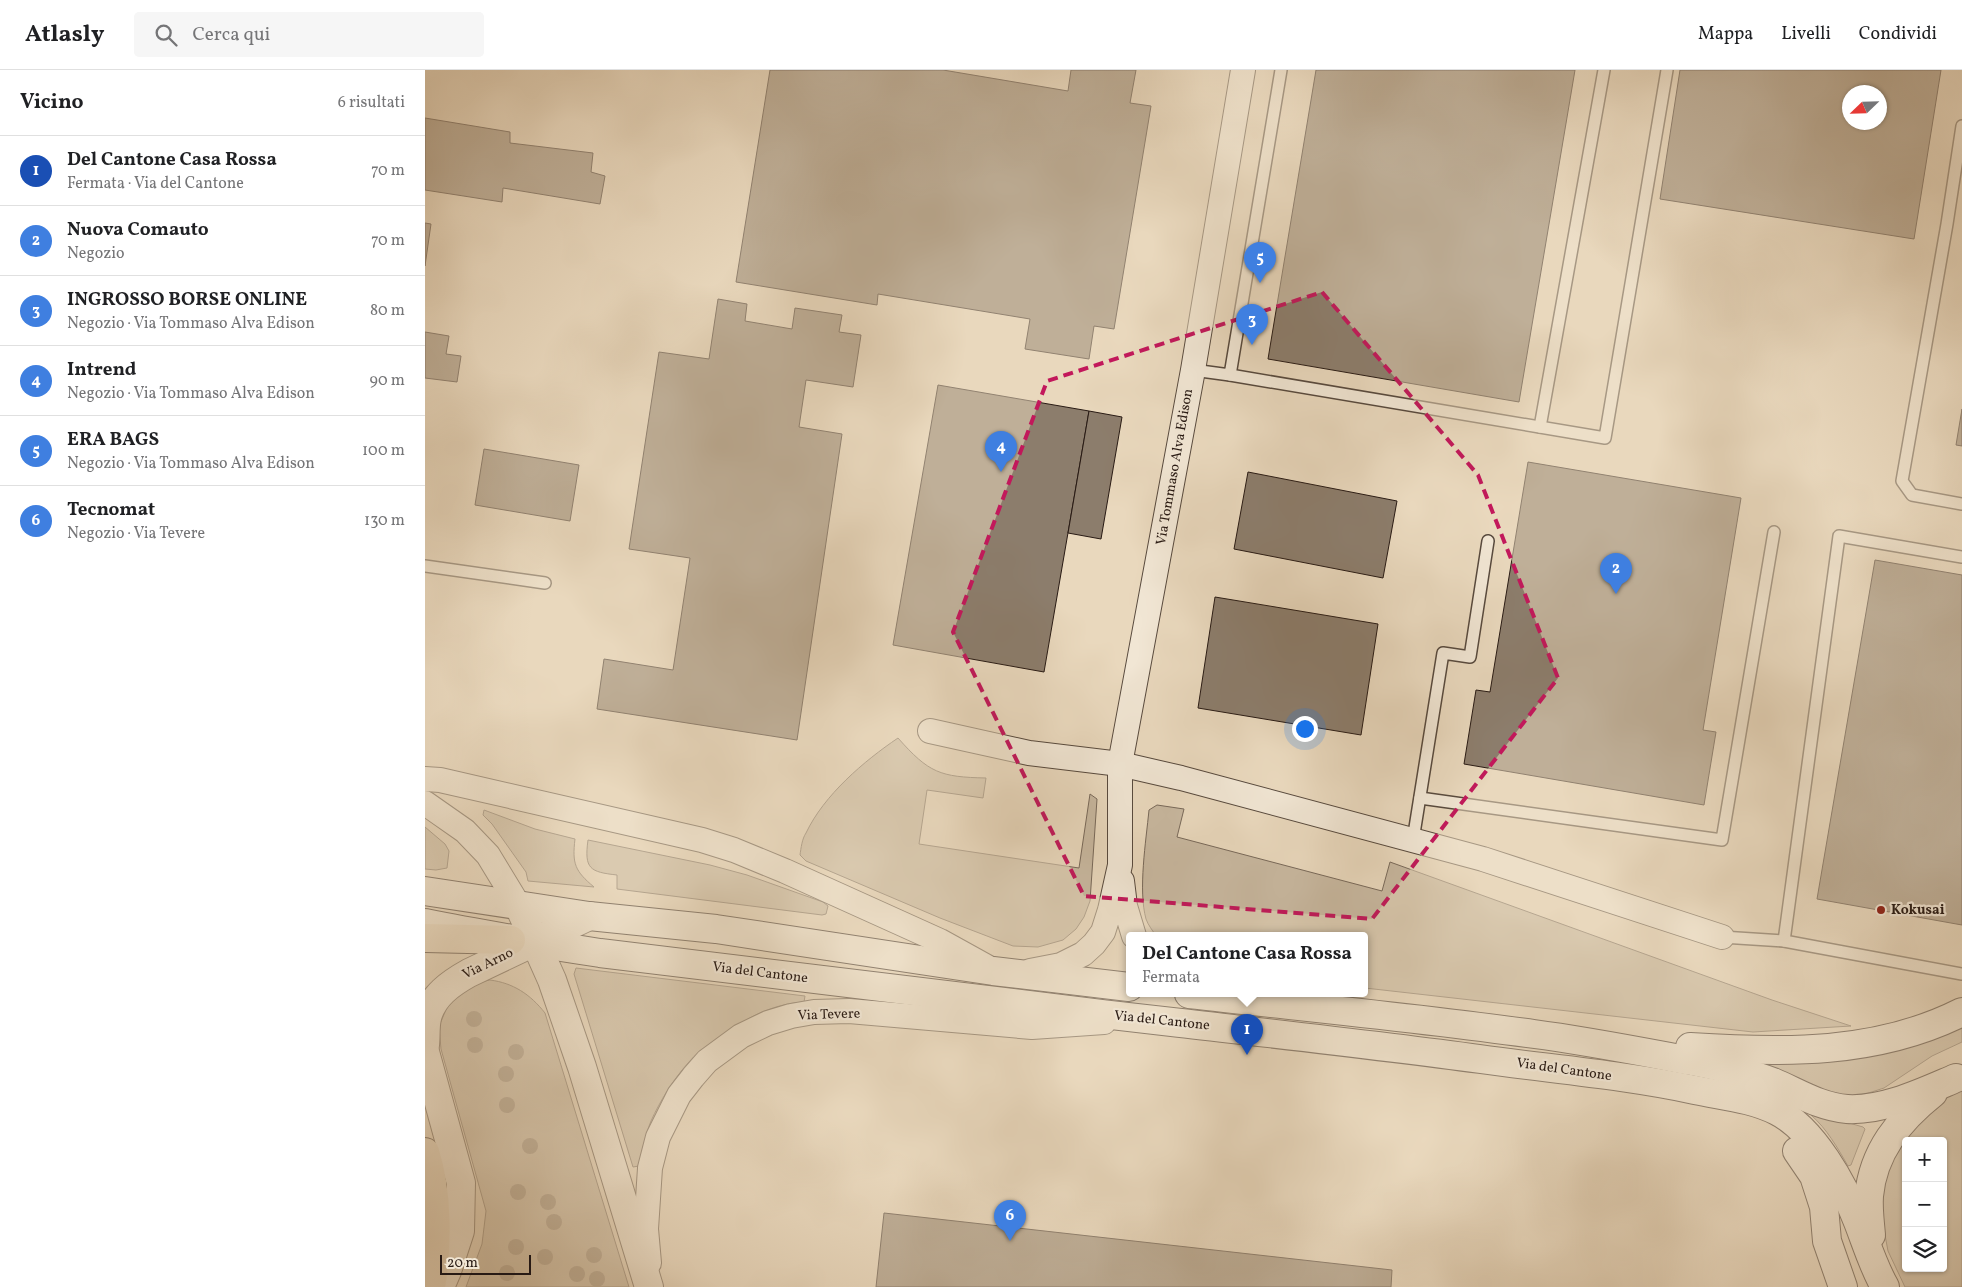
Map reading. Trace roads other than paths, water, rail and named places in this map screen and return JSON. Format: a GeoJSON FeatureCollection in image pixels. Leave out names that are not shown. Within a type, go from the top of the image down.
{"type":"FeatureCollection","features":[{"type":"Feature","properties":{"kind":"highway"},"geometry":{"type":"LineString","coordinates":[[425,938],[523,941]]}},
{"type":"Feature","properties":{"kind":"highway"},"geometry":{"type":"LineString","coordinates":[[425,1152],[435,1216],[435,1243],[431,1287]]}},
{"type":"Feature","properties":{"kind":"main road"},"geometry":{"type":"LineString","coordinates":[[425,890],[589,916],[716,929],[1003,972],[1126,987]]}},
{"type":"Feature","properties":{"kind":"main road"},"geometry":{"type":"LineString","coordinates":[[519,906],[523,941],[552,980],[583,1066],[649,1287]]}},
{"type":"Feature","properties":{"kind":"main road","name":"Via Arno"},"geometry":{"type":"LineString","coordinates":[[425,1045],[427,1017],[435,1001],[451,983],[523,941],[589,916]]}},
{"type":"Feature","properties":{"kind":"main road","name":"Via del Cantone"},"geometry":{"type":"LineString","coordinates":[[425,923],[617,956],[1362,1043],[1625,1079],[1749,1100],[1778,1111],[1799,1126],[1814,1143],[1837,1180],[1857,1219],[1875,1268],[1886,1287]]}},
{"type":"Feature","properties":{"kind":"main road","name":"Via del Cantone"},"geometry":{"type":"LineString","coordinates":[[1221,997],[1535,1034],[1698,1062],[1747,1074],[1829,1106],[1847,1109],[1872,1107],[1919,1094],[1959,1077]]}},
{"type":"Feature","properties":{"kind":"main road"},"geometry":{"type":"LineString","coordinates":[[1535,1034],[1745,1050],[1831,1049],[1898,1037],[1962,1012]]}},
{"type":"Feature","properties":{"kind":"main road"},"geometry":{"type":"LineString","coordinates":[[425,1052],[461,1182],[460,1231],[440,1287]]}},
{"type":"Feature","properties":{"kind":"main road"},"geometry":{"type":"LineString","coordinates":[[1886,1287],[1878,1268],[1871,1240],[1869,1197],[1874,1171],[1884,1145],[1897,1126],[1937,1090],[1959,1077]]}},
{"type":"Feature","properties":{"kind":"main road"},"geometry":{"type":"LineString","coordinates":[[1694,1090],[1759,1116],[1788,1138],[1814,1176],[1824,1207],[1827,1242],[1843,1287]]}},
{"type":"Feature","properties":{"kind":"street","name":"Via Tommaso Alva Edison"},"geometry":{"type":"LineString","coordinates":[[1133,932],[1125,906],[1120,865],[1120,764],[1193,370],[1243,70]]}},
{"type":"Feature","properties":{"kind":"street"},"geometry":{"type":"LineString","coordinates":[[930,731],[1029,753],[1120,764],[1181,778],[1483,859],[1723,937]]}},
{"type":"Feature","properties":{"kind":"street"},"geometry":{"type":"LineString","coordinates":[[425,779],[440,780],[585,812],[703,840],[734,850],[940,941],[1003,972]]}},
{"type":"Feature","properties":{"kind":"street"},"geometry":{"type":"LineString","coordinates":[[425,803],[465,831],[488,855],[519,906]]}},
{"type":"Feature","properties":{"kind":"street","name":"Via Tommaso Alva Edison"},"geometry":{"type":"LineString","coordinates":[[1003,972],[1061,965],[1083,954],[1094,944],[1103,932],[1107,921],[1120,865]]}},
{"type":"Feature","properties":{"kind":"street","name":"Via Tevere"},"geometry":{"type":"LineString","coordinates":[[653,1287],[646,1229],[650,1168],[658,1137],[679,1095],[693,1076],[707,1060],[741,1036],[768,1023],[814,1012],[849,1012],[1032,1027],[1145,1019]]}},
{"type":"Feature","properties":{"kind":"lane"},"geometry":{"type":"LineString","coordinates":[[1230,375],[1281,70]]}},
{"type":"Feature","properties":{"kind":"lane"},"geometry":{"type":"LineString","coordinates":[[1540,428],[1604,70]]}},
{"type":"Feature","properties":{"kind":"lane"},"geometry":{"type":"LineString","coordinates":[[1193,370],[1605,438],[1667,70]]}},
{"type":"Feature","properties":{"kind":"lane"},"geometry":{"type":"LineString","coordinates":[[1962,126],[1947,224],[1901,481],[1912,495],[1962,504]]}},
{"type":"Feature","properties":{"kind":"lane"},"geometry":{"type":"LineString","coordinates":[[1420,798],[1723,840],[1774,532]]}},
{"type":"Feature","properties":{"kind":"lane"},"geometry":{"type":"LineString","coordinates":[[1784,941],[1839,536],[1962,557]]}},
{"type":"Feature","properties":{"kind":"lane"},"geometry":{"type":"LineString","coordinates":[[1413,840],[1443,653],[1470,657],[1488,541]]}},
{"type":"Feature","properties":{"kind":"lane"},"geometry":{"type":"LineString","coordinates":[[425,566],[545,583]]}},
{"type":"Feature","properties":{"kind":"lane"},"geometry":{"type":"LineString","coordinates":[[1723,937],[1784,941],[1962,974]]}},
{"type":"Feature","properties":{"kind":"place","name":"ERA BAGS"},"geometry":{"type":"Point","coordinates":[1260,283]}},
{"type":"Feature","properties":{"kind":"place","name":"INGROSSO BORSE ONLINE"},"geometry":{"type":"Point","coordinates":[1252,345]}},
{"type":"Feature","properties":{"kind":"place","name":"Intrend"},"geometry":{"type":"Point","coordinates":[1001,472]}},
{"type":"Feature","properties":{"kind":"place","name":"Nuova Comauto"},"geometry":{"type":"Point","coordinates":[1616,594]}},
{"type":"Feature","properties":{"kind":"place","name":"Kokusai"},"geometry":{"type":"Point","coordinates":[1881,910]}},
{"type":"Feature","properties":{"kind":"place","name":"Del Cantone Casa Rossa"},"geometry":{"type":"Point","coordinates":[1247,1055]}},
{"type":"Feature","properties":{"kind":"place","name":"Tecnomat"},"geometry":{"type":"Point","coordinates":[1010,1241]}}]}
